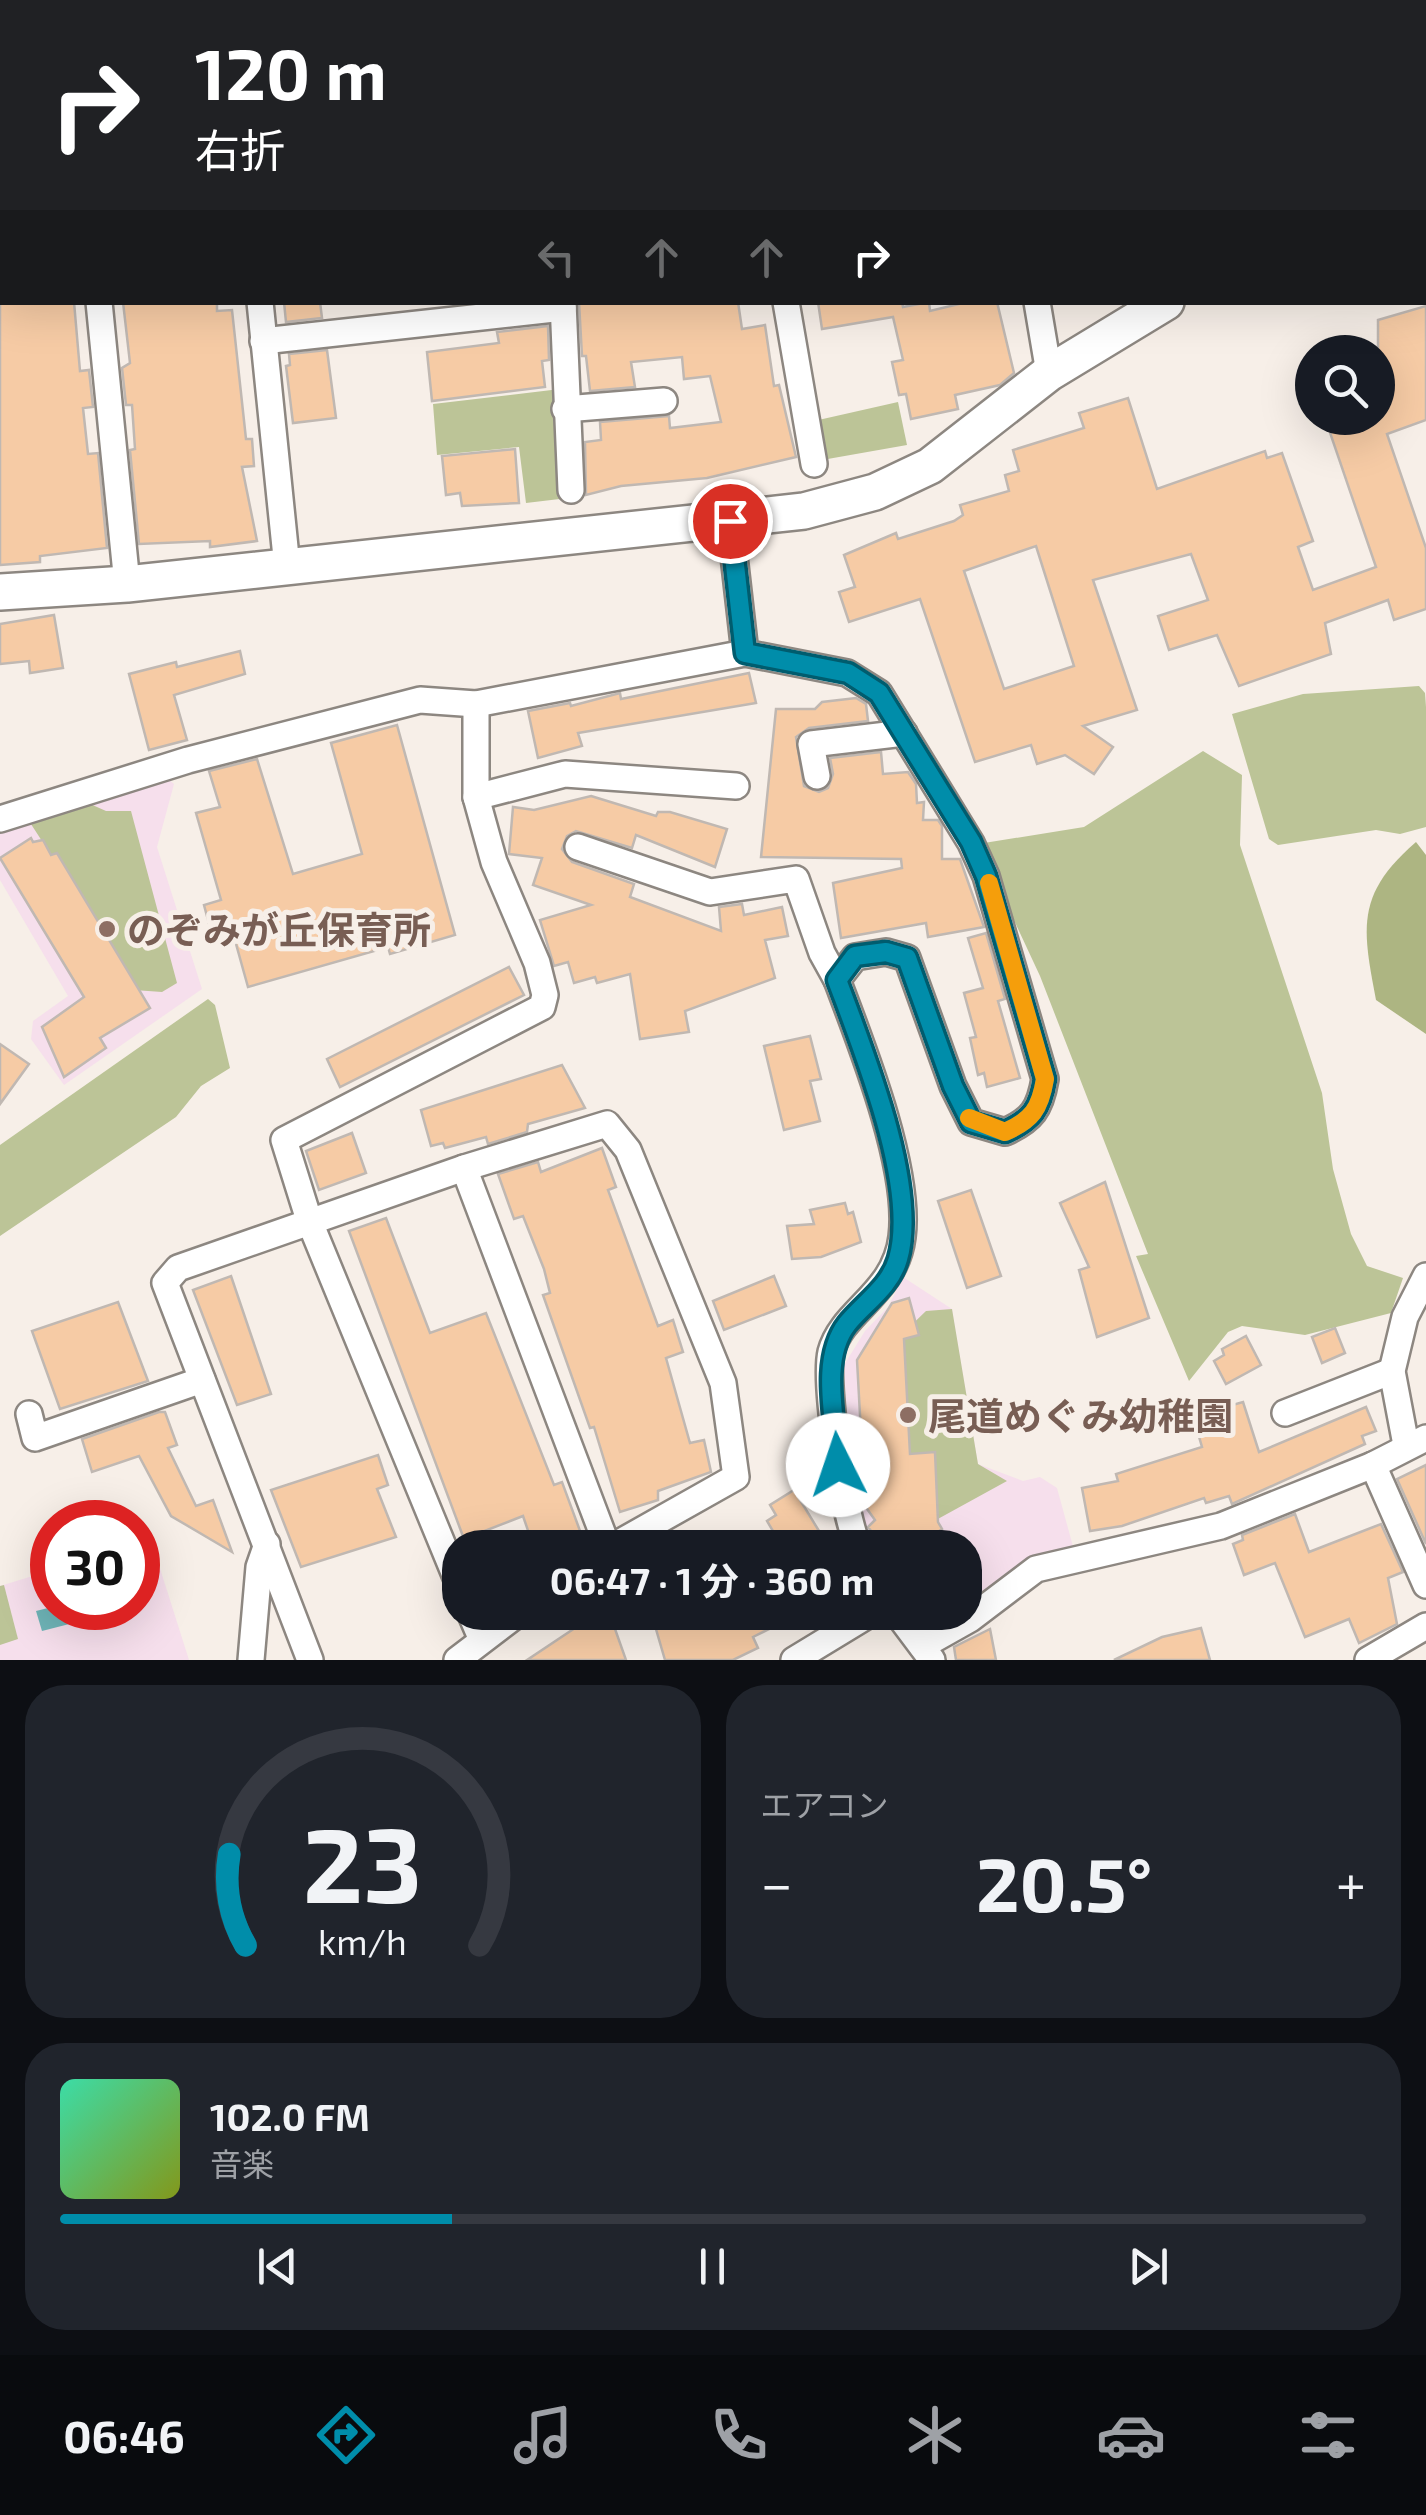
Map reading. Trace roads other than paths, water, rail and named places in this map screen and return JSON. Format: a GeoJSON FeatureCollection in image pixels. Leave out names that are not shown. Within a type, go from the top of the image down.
{"type":"FeatureCollection","features":[{"type":"Feature","properties":{"kind":"street"},"geometry":{"type":"LineString","coordinates":[[99,305],[127,584]]}},
{"type":"Feature","properties":{"kind":"street"},"geometry":{"type":"LineString","coordinates":[[260,305],[286,567]]}},
{"type":"Feature","properties":{"kind":"street"},"geometry":{"type":"LineString","coordinates":[[787,305],[814,464]]}},
{"type":"Feature","properties":{"kind":"street"},"geometry":{"type":"LineString","coordinates":[[1037,305],[1048,372]]}},
{"type":"Feature","properties":{"kind":"street"},"geometry":{"type":"LineString","coordinates":[[0,592],[127,584],[804,511],[875,492],[916,472],[1048,372],[1161,305]]}},
{"type":"Feature","properties":{"kind":"street"},"geometry":{"type":"LineString","coordinates":[[263,340],[419,313],[563,306],[571,402],[565,409],[571,490]]}},
{"type":"Feature","properties":{"kind":"street"},"geometry":{"type":"LineString","coordinates":[[565,409],[664,401]]}},
{"type":"Feature","properties":{"kind":"street"},"geometry":{"type":"LineString","coordinates":[[730,521],[745,653]]}},
{"type":"Feature","properties":{"kind":"street"},"geometry":{"type":"LineString","coordinates":[[0,818],[188,760],[420,700],[476,704],[745,653],[848,673],[879,693],[971,842],[991,888],[1045,1079],[1042,1102],[1030,1121],[1005,1132],[971,1122],[953,1086],[907,958],[886,952],[855,956],[837,980]]}},
{"type":"Feature","properties":{"kind":"street"},"geometry":{"type":"LineString","coordinates":[[442,1543],[309,1220],[284,1140],[542,1007],[545,995],[537,963],[494,862],[476,797],[476,704]]}},
{"type":"Feature","properties":{"kind":"street"},"geometry":{"type":"LineString","coordinates":[[816,776],[812,744],[904,733]]}},
{"type":"Feature","properties":{"kind":"street"},"geometry":{"type":"LineString","coordinates":[[476,797],[565,774],[736,786]]}},
{"type":"Feature","properties":{"kind":"street"},"geometry":{"type":"LineString","coordinates":[[578,846],[710,892],[796,879],[822,953],[837,980],[864,1051],[905,1204],[897,1264],[874,1299],[847,1324],[831,1352],[838,1465],[850,1530]]}},
{"type":"Feature","properties":{"kind":"street"},"geometry":{"type":"LineString","coordinates":[[310,1660],[165,1283],[178,1268],[309,1220],[607,1124],[628,1150],[723,1383],[736,1477],[641,1530]]}},
{"type":"Feature","properties":{"kind":"street"},"geometry":{"type":"LineString","coordinates":[[464,1168],[602,1530]]}},
{"type":"Feature","properties":{"kind":"street"},"geometry":{"type":"LineString","coordinates":[[910,1630],[927,1653],[1036,1568],[1221,1526],[1373,1465],[1416,1442],[1392,1371],[1405,1317],[1426,1276]]}},
{"type":"Feature","properties":{"kind":"street"},"geometry":{"type":"LineString","coordinates":[[1285,1413],[1392,1371]]}},
{"type":"Feature","properties":{"kind":"street"},"geometry":{"type":"LineString","coordinates":[[29,1414],[35,1438],[202,1380]]}},
{"type":"Feature","properties":{"kind":"street"},"geometry":{"type":"LineString","coordinates":[[1373,1465],[1426,1584]]}},
{"type":"Feature","properties":{"kind":"street"},"geometry":{"type":"LineString","coordinates":[[250,1660],[259,1568],[267,1544]]}},
{"type":"Feature","properties":{"kind":"street"},"geometry":{"type":"LineString","coordinates":[[1368,1660],[1426,1626]]}},
{"type":"Feature","properties":{"kind":"street"},"geometry":{"type":"LineString","coordinates":[[478,1630],[482,1640]]}},
{"type":"Feature","properties":{"kind":"street"},"geometry":{"type":"LineString","coordinates":[[458,1660],[496,1630]]}},
{"type":"Feature","properties":{"kind":"street"},"geometry":{"type":"LineString","coordinates":[[794,1660],[843,1630]]}},
{"type":"Feature","properties":{"kind":"place","name":"のぞみが丘保育所"},"geometry":{"type":"Point","coordinates":[107,929]}},
{"type":"Feature","properties":{"kind":"place","name":"尾道めぐみ幼稚園"},"geometry":{"type":"Point","coordinates":[908,1415]}}]}
